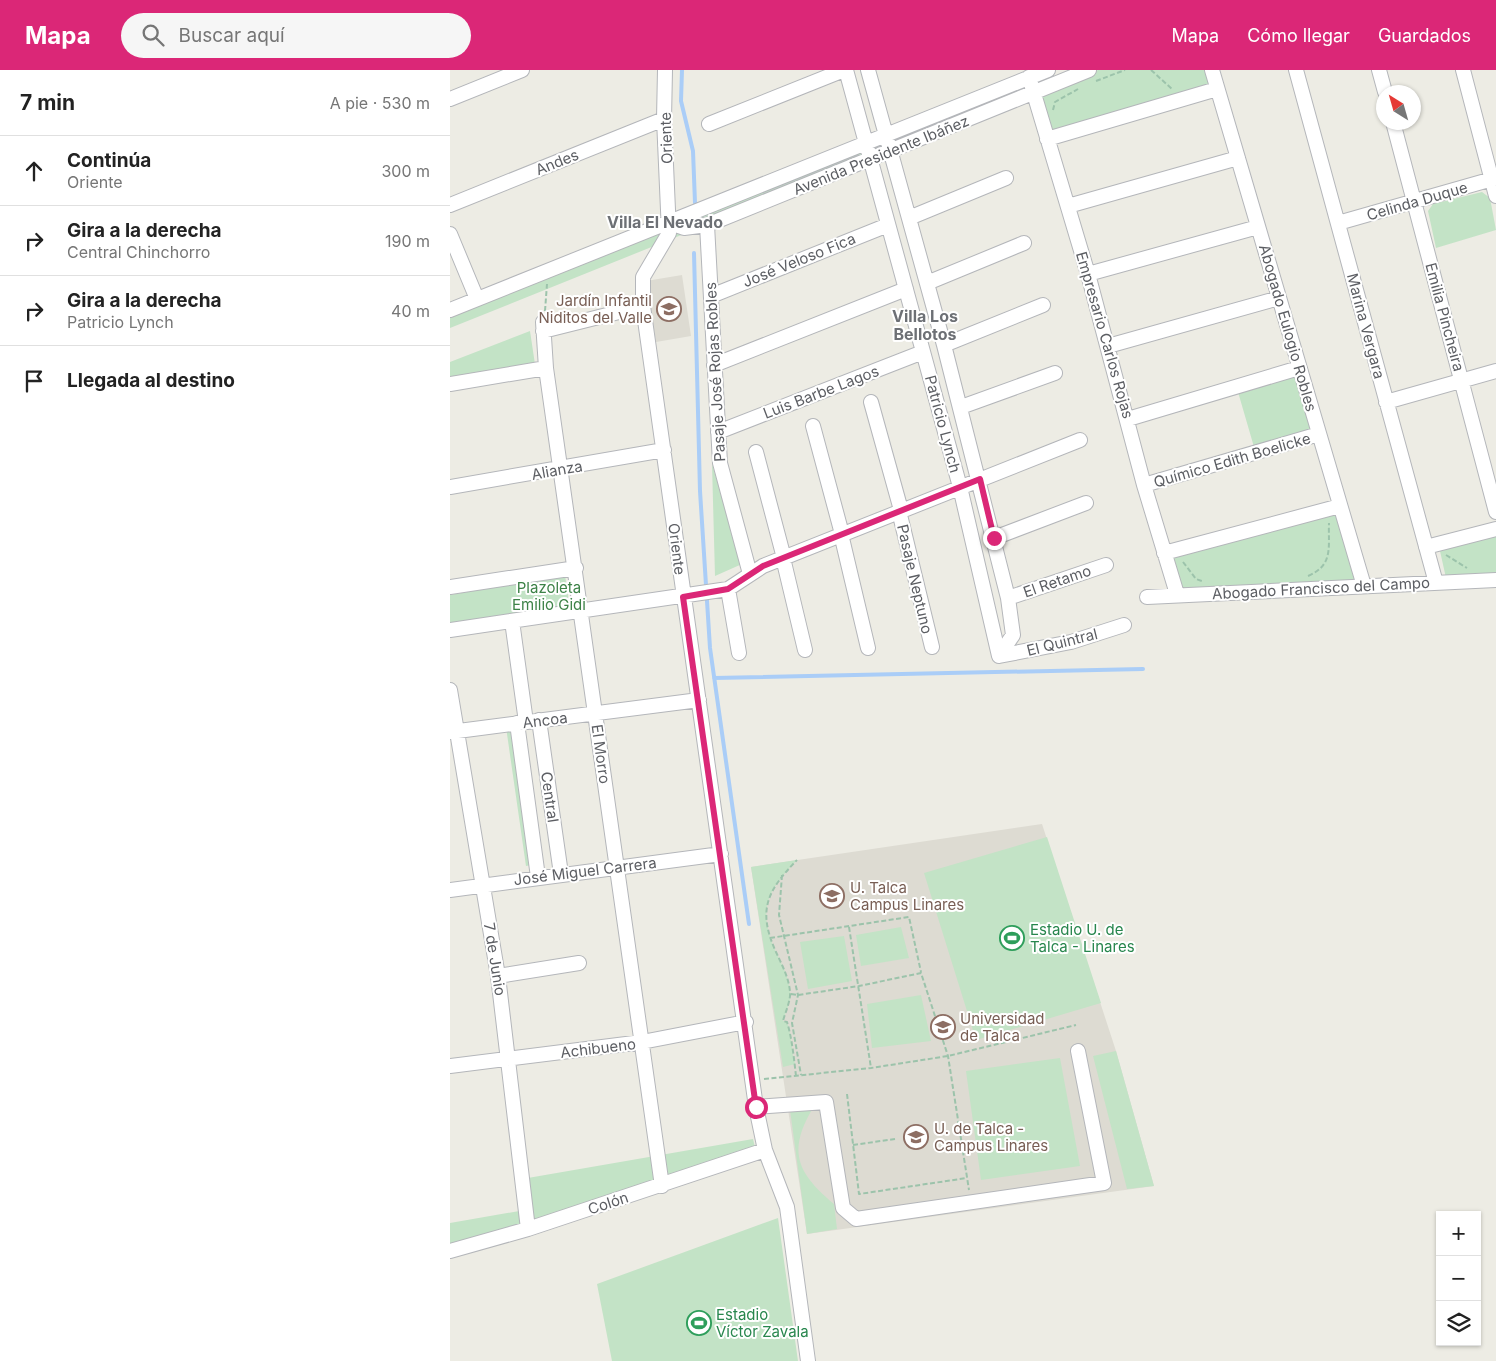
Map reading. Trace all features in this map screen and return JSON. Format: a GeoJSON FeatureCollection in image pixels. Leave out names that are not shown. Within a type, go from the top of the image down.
{"type":"FeatureCollection","features":[{"type":"Feature","properties":{"kind":"street"},"geometry":{"type":"LineString","coordinates":[[450,99],[492,76],[522,70]]}},
{"type":"Feature","properties":{"kind":"street","name":"Oriente"},"geometry":{"type":"LineString","coordinates":[[665,70],[664,119],[670,223],[669,233],[643,277],[643,306],[683,597],[746,1022],[756,1107],[765,1150],[787,1207],[808,1361]]}},
{"type":"Feature","properties":{"kind":"street"},"geometry":{"type":"LineString","coordinates":[[709,124],[845,70]]}},
{"type":"Feature","properties":{"kind":"street","name":"Patricio Lynch"},"geometry":{"type":"LineString","coordinates":[[845,70],[960,487],[999,656]]}},
{"type":"Feature","properties":{"kind":"street","name":"Patricio Lynch"},"geometry":{"type":"LineString","coordinates":[[868,70],[980,479],[1008,598],[1013,635],[999,656]]}},
{"type":"Feature","properties":{"kind":"street","name":"Avenida Presidente Ibáñez"},"geometry":{"type":"LineString","coordinates":[[450,310],[541,272],[866,145],[1048,70]]}},
{"type":"Feature","properties":{"kind":"street","name":"Abogado Eulogio Robles"},"geometry":{"type":"LineString","coordinates":[[1212,70],[1319,434],[1334,507],[1364,586]]}},
{"type":"Feature","properties":{"kind":"street","name":"Marina Vergara"},"geometry":{"type":"LineString","coordinates":[[1296,70],[1386,402],[1432,545],[1436,583]]}},
{"type":"Feature","properties":{"kind":"street"},"geometry":{"type":"LineString","coordinates":[[1379,70],[1383,85]]}},
{"type":"Feature","properties":{"kind":"street"},"geometry":{"type":"LineString","coordinates":[[1463,70],[1494,178],[1496,196]]}},
{"type":"Feature","properties":{"kind":"street","name":"Avenida Presidente Ibáñez"},"geometry":{"type":"LineString","coordinates":[[670,223],[684,228],[707,225],[891,152],[1033,92],[1092,76]]}},
{"type":"Feature","properties":{"kind":"street","name":"Empresario Carlos Rojas"},"geometry":{"type":"LineString","coordinates":[[1029,77],[1088,274],[1144,485],[1169,551],[1177,594]]}},
{"type":"Feature","properties":{"kind":"street"},"geometry":{"type":"LineString","coordinates":[[1047,139],[1217,89]]}},
{"type":"Feature","properties":{"kind":"street","name":"Andes"},"geometry":{"type":"LineString","coordinates":[[450,205],[664,119]]}},
{"type":"Feature","properties":{"kind":"street","name":"Emilia Pincheira"},"geometry":{"type":"LineString","coordinates":[[1395,130],[1496,512]]}},
{"type":"Feature","properties":{"kind":"street"},"geometry":{"type":"LineString","coordinates":[[1068,206],[1238,158]]}},
{"type":"Feature","properties":{"kind":"street"},"geometry":{"type":"LineString","coordinates":[[909,218],[1006,178]]}},
{"type":"Feature","properties":{"kind":"street","name":"Celinda Duque"},"geometry":{"type":"LineString","coordinates":[[1338,223],[1494,178]]}},
{"type":"Feature","properties":{"kind":"street","name":"Pasaje José Rojas Robles"},"geometry":{"type":"LineString","coordinates":[[707,225],[720,463],[750,574]]}},
{"type":"Feature","properties":{"kind":"street","name":"José Veloso Fica"},"geometry":{"type":"LineString","coordinates":[[710,296],[888,225]]}},
{"type":"Feature","properties":{"kind":"street"},"geometry":{"type":"LineString","coordinates":[[1088,274],[1258,227]]}},
{"type":"Feature","properties":{"kind":"street"},"geometry":{"type":"LineString","coordinates":[[450,234],[477,299]]}},
{"type":"Feature","properties":{"kind":"street"},"geometry":{"type":"LineString","coordinates":[[927,283],[1024,243]]}},
{"type":"Feature","properties":{"kind":"street"},"geometry":{"type":"LineString","coordinates":[[714,365],[906,289]]}},
{"type":"Feature","properties":{"kind":"street"},"geometry":{"type":"LineString","coordinates":[[1108,346],[1279,298]]}},
{"type":"Feature","properties":{"kind":"street"},"geometry":{"type":"LineString","coordinates":[[944,345],[1043,305]]}},
{"type":"Feature","properties":{"kind":"street"},"geometry":{"type":"LineString","coordinates":[[543,327],[643,306]]}},
{"type":"Feature","properties":{"kind":"street","name":"El Morro"},"geometry":{"type":"LineString","coordinates":[[543,327],[546,368],[560,470],[576,568],[616,868],[662,1186]]}},
{"type":"Feature","properties":{"kind":"street","name":"Luis Barbe Lagos"},"geometry":{"type":"LineString","coordinates":[[718,432],[923,352]]}},
{"type":"Feature","properties":{"kind":"street"},"geometry":{"type":"LineString","coordinates":[[450,384],[546,368]]}},
{"type":"Feature","properties":{"kind":"street"},"geometry":{"type":"LineString","coordinates":[[1128,419],[1299,368]]}},
{"type":"Feature","properties":{"kind":"street"},"geometry":{"type":"LineString","coordinates":[[1386,402],[1496,371]]}},
{"type":"Feature","properties":{"kind":"street"},"geometry":{"type":"LineString","coordinates":[[960,406],[1056,373]]}},
{"type":"Feature","properties":{"kind":"street","name":"Pasaje Neptuno"},"geometry":{"type":"LineString","coordinates":[[871,402],[900,511],[932,648]]}},
{"type":"Feature","properties":{"kind":"street"},"geometry":{"type":"LineString","coordinates":[[813,426],[842,534],[868,648]]}},
{"type":"Feature","properties":{"kind":"street","name":"Químico Edith Boelicke"},"geometry":{"type":"LineString","coordinates":[[1144,485],[1319,434]]}},
{"type":"Feature","properties":{"kind":"street"},"geometry":{"type":"LineString","coordinates":[[450,630],[724,590],[759,568],[1080,440]]}},
{"type":"Feature","properties":{"kind":"street","name":"Alianza"},"geometry":{"type":"LineString","coordinates":[[450,487],[560,470],[664,450]]}},
{"type":"Feature","properties":{"kind":"street"},"geometry":{"type":"LineString","coordinates":[[756,452],[784,558],[805,650]]}},
{"type":"Feature","properties":{"kind":"street"},"geometry":{"type":"LineString","coordinates":[[994,538],[1086,503]]}},
{"type":"Feature","properties":{"kind":"street"},"geometry":{"type":"LineString","coordinates":[[1169,551],[1334,507]]}},
{"type":"Feature","properties":{"kind":"street"},"geometry":{"type":"LineString","coordinates":[[1432,545],[1496,529]]}},
{"type":"Feature","properties":{"kind":"street","name":"El Retamo"},"geometry":{"type":"LineString","coordinates":[[1008,598],[1106,565]]}},
{"type":"Feature","properties":{"kind":"street"},"geometry":{"type":"LineString","coordinates":[[450,588],[576,568]]}},
{"type":"Feature","properties":{"kind":"street","name":"Abogado Francisco del Campo"},"geometry":{"type":"LineString","coordinates":[[1147,597],[1177,594],[1496,580]]}},
{"type":"Feature","properties":{"kind":"street"},"geometry":{"type":"LineString","coordinates":[[724,590],[738,652]]}},
{"type":"Feature","properties":{"kind":"street","name":"Central"},"geometry":{"type":"LineString","coordinates":[[512,620],[527,721],[560,874]]}},
{"type":"Feature","properties":{"kind":"street","name":"El Quintral"},"geometry":{"type":"LineString","coordinates":[[999,656],[1071,642],[1124,625]]}},
{"type":"Feature","properties":{"kind":"street","name":"7 de Junio"},"geometry":{"type":"LineString","coordinates":[[450,690],[453,731],[498,976],[528,1229]]}},
{"type":"Feature","properties":{"kind":"street","name":"Ancoa"},"geometry":{"type":"LineString","coordinates":[[453,731],[699,700]]}},
{"type":"Feature","properties":{"kind":"street","name":"Central"},"geometry":{"type":"LineString","coordinates":[[527,721],[538,877]]}},
{"type":"Feature","properties":{"kind":"street","name":"José Miguel Carrera"},"geometry":{"type":"LineString","coordinates":[[450,890],[721,854]]}},
{"type":"Feature","properties":{"kind":"street"},"geometry":{"type":"LineString","coordinates":[[498,976],[579,963]]}},
{"type":"Feature","properties":{"kind":"street","name":"Achibueno"},"geometry":{"type":"LineString","coordinates":[[450,1066],[642,1042],[746,1022]]}},
{"type":"Feature","properties":{"kind":"street"},"geometry":{"type":"LineString","coordinates":[[756,1107],[826,1102],[843,1208],[856,1219],[1104,1183],[1078,1051]]}},
{"type":"Feature","properties":{"kind":"street","name":"Colón"},"geometry":{"type":"LineString","coordinates":[[450,1251],[528,1229],[662,1186],[765,1150]]}},
{"type":"Feature","properties":{"kind":"path"},"geometry":{"type":"LineString","coordinates":[[1092,76],[1124,70]]}},
{"type":"Feature","properties":{"kind":"path"},"geometry":{"type":"LineString","coordinates":[[1053,111],[1055,102],[1079,89]]}},
{"type":"Feature","properties":{"kind":"path"},"geometry":{"type":"LineString","coordinates":[[541,272],[548,286],[543,327]]}},
{"type":"Feature","properties":{"kind":"path"},"geometry":{"type":"LineString","coordinates":[[1299,576],[1320,571],[1328,558],[1334,507]]}},
{"type":"Feature","properties":{"kind":"path"},"geometry":{"type":"LineString","coordinates":[[1432,545],[1469,570]]}},
{"type":"Feature","properties":{"kind":"path"},"geometry":{"type":"LineString","coordinates":[[1169,551],[1196,579],[1207,583]]}},
{"type":"Feature","properties":{"kind":"path"},"geometry":{"type":"LineString","coordinates":[[796,1076],[791,1052],[792,1036],[787,1022],[782,1021],[791,994],[784,968],[770,938],[765,907],[772,888],[797,860]]}},
{"type":"Feature","properties":{"kind":"path"},"geometry":{"type":"LineString","coordinates":[[782,875],[779,915],[798,995],[792,1023],[801,1075]]}},
{"type":"Feature","properties":{"kind":"path"},"geometry":{"type":"LineString","coordinates":[[770,938],[910,917],[921,973],[948,1056],[970,1201]]}},
{"type":"Feature","properties":{"kind":"path"},"geometry":{"type":"LineString","coordinates":[[849,927],[871,1068]]}},
{"type":"Feature","properties":{"kind":"path"},"geometry":{"type":"LineString","coordinates":[[791,994],[798,995],[859,986],[921,973]]}},
{"type":"Feature","properties":{"kind":"path"},"geometry":{"type":"LineString","coordinates":[[752,1080],[871,1068],[948,1056],[1076,1025]]}},
{"type":"Feature","properties":{"kind":"path"},"geometry":{"type":"LineString","coordinates":[[847,1094],[859,1194],[968,1178]]}},
{"type":"Feature","properties":{"kind":"path"},"geometry":{"type":"LineString","coordinates":[[854,1145],[895,1139]]}},
{"type":"Feature","properties":{"kind":"shaded area","name":"Jardín Infantil Niditos del Valle"},"geometry":{"type":"Polygon","coordinates":[[[682,275],[691,336],[656,342],[646,281],[682,275]]]}},
{"type":"Feature","properties":{"kind":"shaded area","name":"Universidad de Talca"},"geometry":{"type":"Polygon","coordinates":[[[1042,824],[1116,1051],[1154,1186],[807,1234],[751,867],[1042,824]]]}},
{"type":"Feature","properties":{"kind":"green space"},"geometry":{"type":"Polygon","coordinates":[[[1098,70],[1207,70],[1212,86],[1050,133],[1039,95],[1098,70]]]}},
{"type":"Feature","properties":{"kind":"green space"},"geometry":{"type":"Polygon","coordinates":[[[991,98],[995,109],[450,328],[450,314],[991,98]]]}},
{"type":"Feature","properties":{"kind":"green space"},"geometry":{"type":"Polygon","coordinates":[[[1482,192],[1490,198],[1496,230],[1436,248],[1428,211],[1433,204],[1482,192]]]}},
{"type":"Feature","properties":{"kind":"green space"},"geometry":{"type":"Polygon","coordinates":[[[530,331],[536,371],[450,383],[450,362],[530,331]]]}},
{"type":"Feature","properties":{"kind":"green space"},"geometry":{"type":"Polygon","coordinates":[[[1295,374],[1313,430],[1254,447],[1238,392],[1295,374]]]}},
{"type":"Feature","properties":{"kind":"green space"},"geometry":{"type":"Polygon","coordinates":[[[712,464],[742,564],[715,576],[712,464]]]}},
{"type":"Feature","properties":{"kind":"green space"},"geometry":{"type":"Polygon","coordinates":[[[1337,512],[1356,580],[1181,589],[1171,556],[1337,512]]]}},
{"type":"Feature","properties":{"kind":"green space"},"geometry":{"type":"Polygon","coordinates":[[[1496,536],[1496,576],[1446,578],[1440,551],[1496,536]]]}},
{"type":"Feature","properties":{"kind":"green space","name":"Plazoleta Emilio Gidi"},"geometry":{"type":"Polygon","coordinates":[[[565,575],[570,610],[450,627],[450,595],[565,575]]]}},
{"type":"Feature","properties":{"kind":"green space"},"geometry":{"type":"Polygon","coordinates":[[[521,725],[542,863],[526,866],[506,727],[521,725]]]}},
{"type":"Feature","properties":{"kind":"green space","name":"Estadio U. de Talca - Linares"},"geometry":{"type":"Polygon","coordinates":[[[1047,837],[1101,1003],[976,1040],[924,873],[1047,837]]]}},
{"type":"Feature","properties":{"kind":"green space"},"geometry":{"type":"Polygon","coordinates":[[[797,860],[772,892],[766,913],[770,937],[787,976],[790,995],[783,1021],[787,1022],[789,1027],[795,1064],[783,1067],[751,867],[797,860]]]}},
{"type":"Feature","properties":{"kind":"green space"},"geometry":{"type":"Polygon","coordinates":[[[901,927],[909,958],[861,966],[856,935],[901,927]]]}},
{"type":"Feature","properties":{"kind":"green space"},"geometry":{"type":"Polygon","coordinates":[[[844,936],[852,981],[808,989],[800,942],[844,936]]]}},
{"type":"Feature","properties":{"kind":"green space"},"geometry":{"type":"Polygon","coordinates":[[[921,995],[931,1041],[872,1048],[867,1004],[921,995]]]}},
{"type":"Feature","properties":{"kind":"green space"},"geometry":{"type":"Polygon","coordinates":[[[1116,1051],[1154,1186],[1127,1189],[1093,1056],[1116,1051]]]}},
{"type":"Feature","properties":{"kind":"green space"},"geometry":{"type":"Polygon","coordinates":[[[1060,1058],[1080,1166],[981,1180],[966,1071],[1060,1058]]]}},
{"type":"Feature","properties":{"kind":"green space"},"geometry":{"type":"Polygon","coordinates":[[[814,1106],[800,1136],[798,1148],[800,1160],[811,1182],[834,1204],[837,1229],[807,1234],[790,1110],[814,1106]]]}},
{"type":"Feature","properties":{"kind":"green space"},"geometry":{"type":"Polygon","coordinates":[[[753,1139],[756,1151],[450,1247],[450,1223],[525,1210],[522,1179],[753,1139]]]}},
{"type":"Feature","properties":{"kind":"green space","name":"Estadio Víctor Zavala"},"geometry":{"type":"Polygon","coordinates":[[[778,1218],[798,1361],[612,1361],[597,1284],[778,1218]]]}},
{"type":"Feature","properties":{"kind":"waterway"},"geometry":{"type":"LineString","coordinates":[[682,70],[681,101],[693,151],[695,203]]}},
{"type":"Feature","properties":{"kind":"waterway"},"geometry":{"type":"LineString","coordinates":[[694,253],[700,491],[710,648],[749,924]]}},
{"type":"Feature","properties":{"kind":"waterway"},"geometry":{"type":"LineString","coordinates":[[714,678],[1143,669]]}},
{"type":"Feature","properties":{"kind":"place","name":"Jardín Infantil Niditos del Valle"},"geometry":{"type":"Point","coordinates":[669,309]}},
{"type":"Feature","properties":{"kind":"place","name":"U. Talca Campus Linares"},"geometry":{"type":"Point","coordinates":[832,896]}},
{"type":"Feature","properties":{"kind":"place","name":"Estadio U. de Talca - Linares"},"geometry":{"type":"Point","coordinates":[1012,938]}},
{"type":"Feature","properties":{"kind":"place","name":"Universidad de Talca"},"geometry":{"type":"Point","coordinates":[943,1027]}},
{"type":"Feature","properties":{"kind":"place","name":"U. de Talca - Campus Linares"},"geometry":{"type":"Point","coordinates":[916,1137]}},
{"type":"Feature","properties":{"kind":"place","name":"Estadio Víctor Zavala"},"geometry":{"type":"Point","coordinates":[699,1323]}},
{"type":"Feature","properties":{"kind":"district","name":"Villa El Nevado"},"geometry":{"type":"Point","coordinates":[665,222]}},
{"type":"Feature","properties":{"kind":"district","name":"Villa Los Bellotos"},"geometry":{"type":"Point","coordinates":[925,325]}},
{"type":"Feature","properties":{"kind":"route"},"geometry":{"type":"LineString","coordinates":[[756,1107],[746,1022],[683,597],[720,592],[728,589],[763,566],[980,479],[994,538]]}}]}
